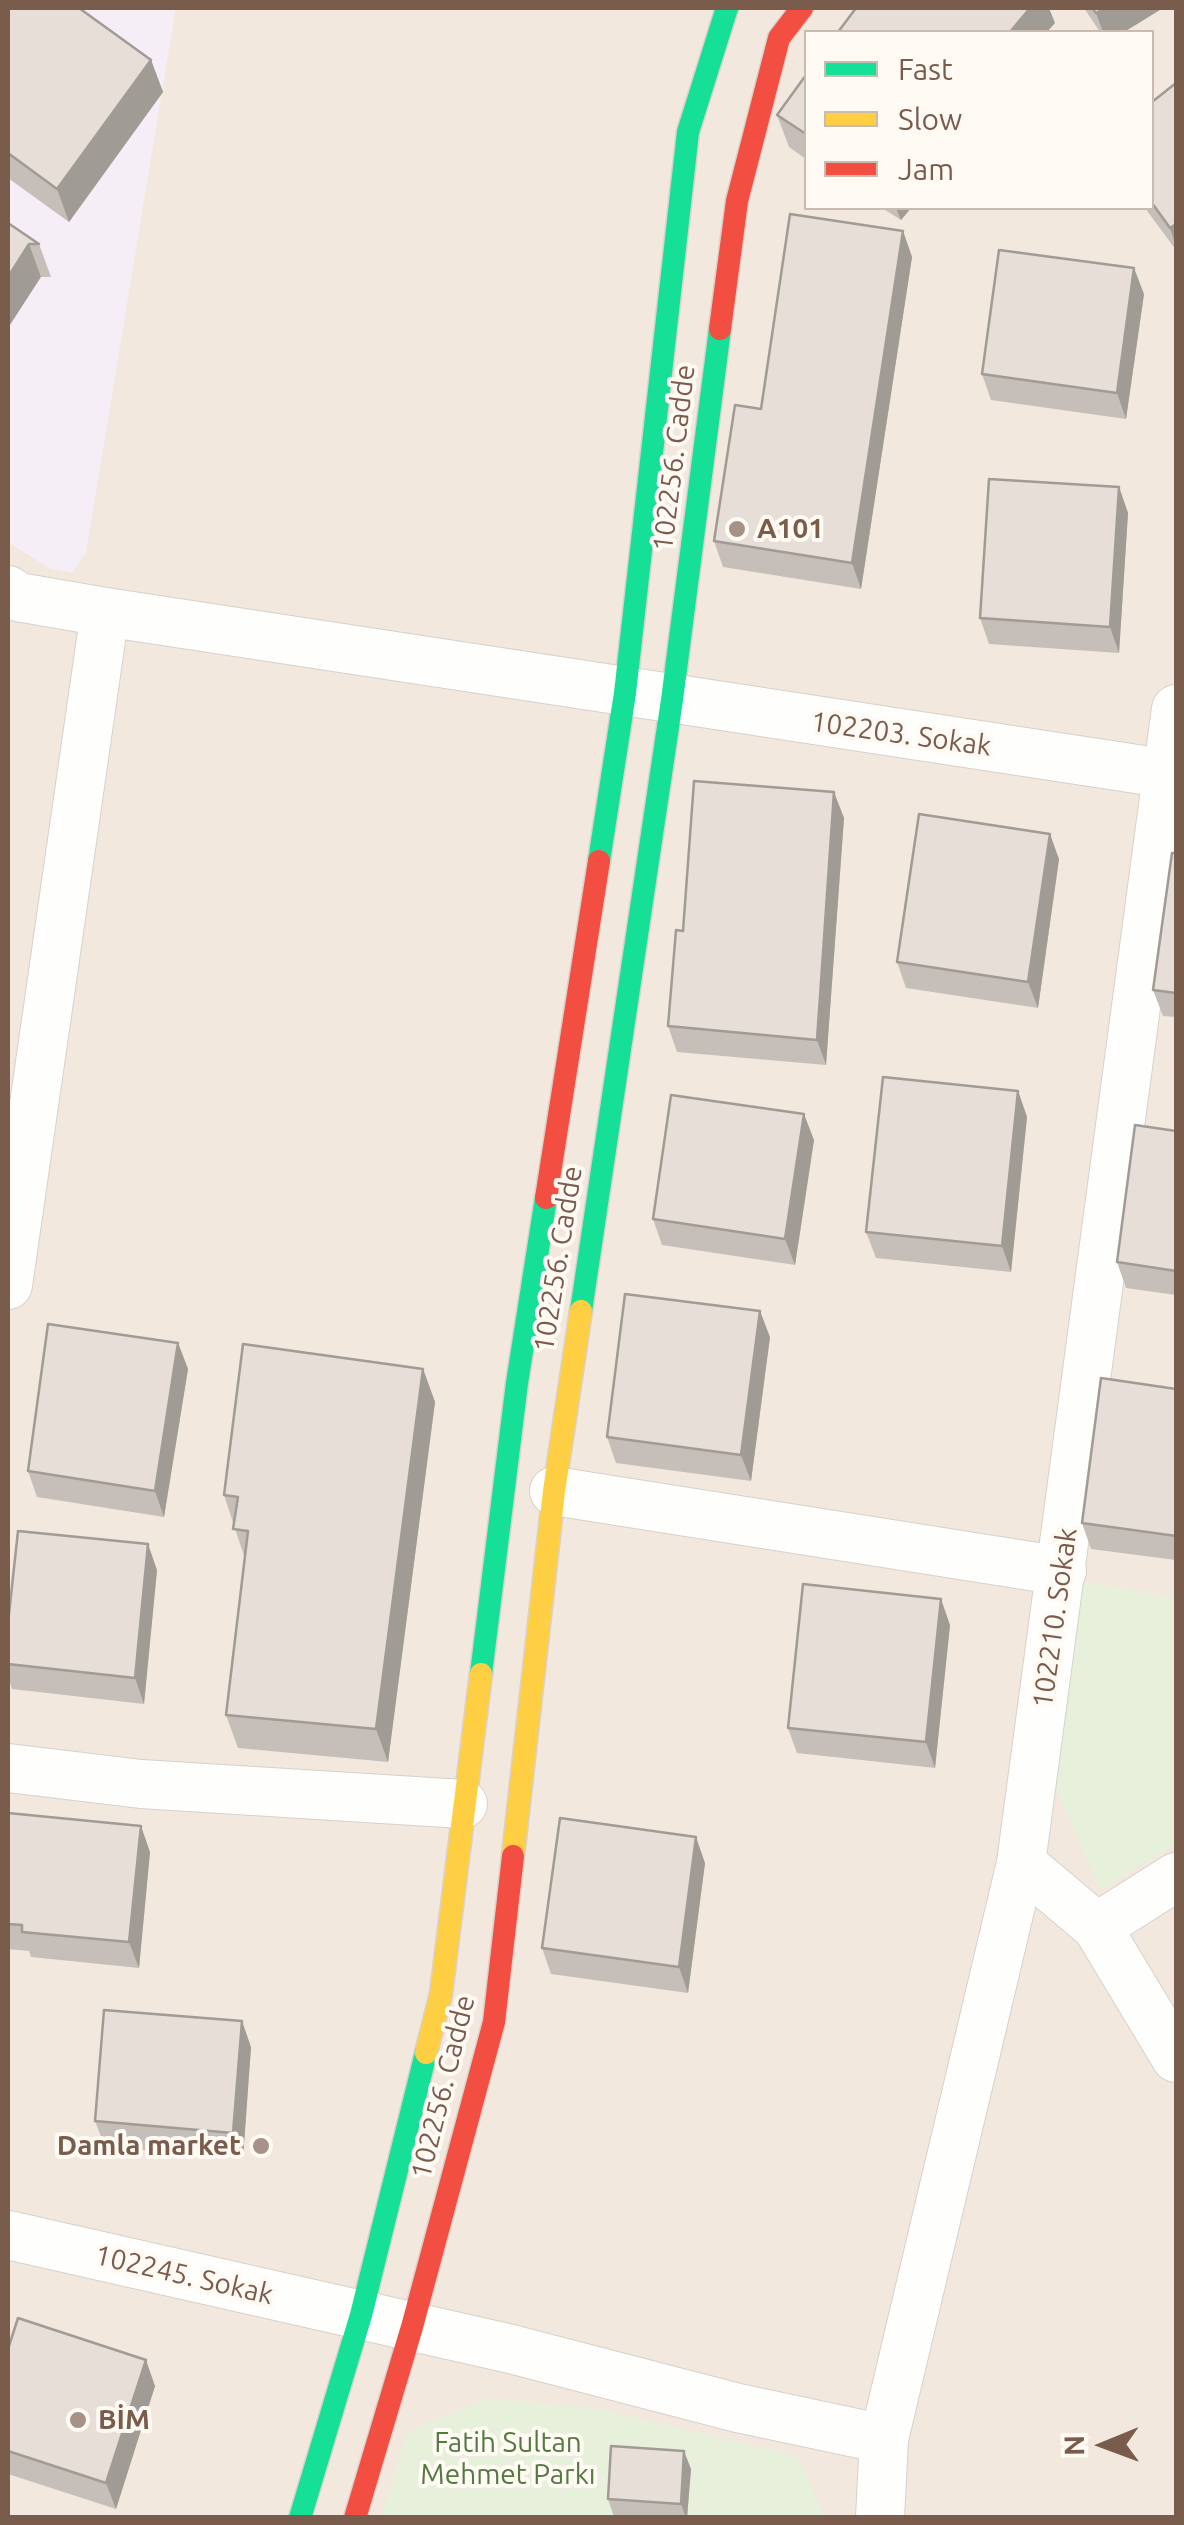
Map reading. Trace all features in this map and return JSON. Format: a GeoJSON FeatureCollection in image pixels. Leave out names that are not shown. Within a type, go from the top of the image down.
{"type":"FeatureCollection","features":[{"type":"Feature","properties":{"kind":"street"},"geometry":{"type":"LineString","coordinates":[[701,8],[709,65]]}},
{"type":"Feature","properties":{"kind":"street","name":"102256. Cadde"},"geometry":{"type":"LineString","coordinates":[[300,2518],[362,2316],[441,1994],[517,1383],[625,693],[688,132],[727,8]]}},
{"type":"Feature","properties":{"kind":"street","name":"102256. Cadde"},"geometry":{"type":"LineString","coordinates":[[355,2518],[412,2327],[494,2022],[554,1491],[672,700],[737,201],[779,38],[802,8]]}},
{"type":"Feature","properties":{"kind":"street","name":"102203. Sokak"},"geometry":{"type":"LineString","coordinates":[[8,590],[18,597],[105,612],[1172,774]]}},
{"type":"Feature","properties":{"kind":"street"},"geometry":{"type":"LineString","coordinates":[[8,1284],[105,612]]}},
{"type":"Feature","properties":{"kind":"street","name":"102210. Sokak"},"geometry":{"type":"LineString","coordinates":[[880,2518],[884,2439],[1022,1863],[1172,774],[1176,709]]}},
{"type":"Feature","properties":{"kind":"street"},"geometry":{"type":"LineString","coordinates":[[554,1491],[1062,1571]]}},
{"type":"Feature","properties":{"kind":"street"},"geometry":{"type":"LineString","coordinates":[[8,1768],[141,1784],[463,1804]]}},
{"type":"Feature","properties":{"kind":"street"},"geometry":{"type":"LineString","coordinates":[[1022,1863],[1097,1927],[1176,2058]]}},
{"type":"Feature","properties":{"kind":"street"},"geometry":{"type":"LineString","coordinates":[[1097,1927],[1176,1878]]}},
{"type":"Feature","properties":{"kind":"street","name":"102245. Sokak"},"geometry":{"type":"LineString","coordinates":[[8,2235],[884,2439]]}},
{"type":"Feature","properties":{"kind":"shaded area"},"geometry":{"type":"Polygon","coordinates":[[[8,8],[1176,8],[1176,2517],[8,2518],[8,8]]]}},
{"type":"Feature","properties":{"kind":"shaded area"},"geometry":{"type":"Polygon","coordinates":[[[8,8],[174,8],[175,12],[86,553],[72,573],[49,568],[8,542],[8,8]]]}},
{"type":"Feature","properties":{"kind":"green space"},"geometry":{"type":"Polygon","coordinates":[[[1075,1580],[1176,1598],[1176,1844],[1100,1890],[1050,1775],[1075,1580]]]}},
{"type":"Feature","properties":{"kind":"green space","name":"Fatih Sultan Mehmet Parkı"},"geometry":{"type":"Polygon","coordinates":[[[488,2398],[601,2409],[798,2457],[826,2517],[381,2518],[407,2432],[488,2398]]]}},
{"type":"Feature","properties":{"kind":"building"},"geometry":{"type":"Polygon","coordinates":[[[8,8],[79,8],[151,60],[57,189],[8,153],[8,8]]]}},
{"type":"Feature","properties":{"kind":"building"},"geometry":{"type":"Polygon","coordinates":[[[856,8],[1030,8],[1012,30],[840,30],[856,8]]]}},
{"type":"Feature","properties":{"kind":"building"},"geometry":{"type":"Polygon","coordinates":[[[804,78],[804,133],[777,115],[804,78]]]}},
{"type":"Feature","properties":{"kind":"building"},"geometry":{"type":"Polygon","coordinates":[[[1176,83],[1176,224],[1170,228],[1154,206],[1154,100],[1176,83]]]}},
{"type":"Feature","properties":{"kind":"building"},"geometry":{"type":"Polygon","coordinates":[[[790,214],[903,231],[852,563],[714,541],[735,405],[761,409],[790,214]]]}},
{"type":"Feature","properties":{"kind":"building"},"geometry":{"type":"Polygon","coordinates":[[[8,223],[39,244],[29,244],[8,277],[8,223]]]}},
{"type":"Feature","properties":{"kind":"building"},"geometry":{"type":"Polygon","coordinates":[[[999,250],[1134,268],[1117,393],[982,374],[999,250]]]}},
{"type":"Feature","properties":{"kind":"building"},"geometry":{"type":"Polygon","coordinates":[[[989,479],[1119,487],[1110,627],[980,618],[989,479]]]}},
{"type":"Feature","properties":{"kind":"building"},"geometry":{"type":"Polygon","coordinates":[[[694,781],[834,792],[817,1040],[668,1026],[676,930],[683,931],[694,781]]]}},
{"type":"Feature","properties":{"kind":"building"},"geometry":{"type":"Polygon","coordinates":[[[919,814],[1050,834],[1028,982],[897,962],[919,814]]]}},
{"type":"Feature","properties":{"kind":"building"},"geometry":{"type":"Polygon","coordinates":[[[1172,853],[1176,853],[1176,993],[1153,990],[1172,853]]]}},
{"type":"Feature","properties":{"kind":"building"},"geometry":{"type":"Polygon","coordinates":[[[883,1077],[1018,1091],[1002,1246],[866,1232],[883,1077]]]}},
{"type":"Feature","properties":{"kind":"building"},"geometry":{"type":"Polygon","coordinates":[[[671,1095],[804,1114],[785,1239],[653,1219],[671,1095]]]}},
{"type":"Feature","properties":{"kind":"building"},"geometry":{"type":"Polygon","coordinates":[[[1135,1125],[1176,1131],[1176,1271],[1117,1262],[1135,1125]]]}},
{"type":"Feature","properties":{"kind":"building"},"geometry":{"type":"Polygon","coordinates":[[[625,1294],[760,1311],[741,1455],[607,1437],[625,1294]]]}},
{"type":"Feature","properties":{"kind":"building"},"geometry":{"type":"Polygon","coordinates":[[[48,1324],[178,1343],[155,1491],[28,1471],[48,1324]]]}},
{"type":"Feature","properties":{"kind":"building"},"geometry":{"type":"Polygon","coordinates":[[[243,1344],[423,1369],[376,1729],[226,1715],[248,1531],[233,1529],[238,1497],[224,1495],[243,1344]]]}},
{"type":"Feature","properties":{"kind":"building"},"geometry":{"type":"Polygon","coordinates":[[[1101,1378],[1176,1389],[1176,1536],[1082,1523],[1101,1378]]]}},
{"type":"Feature","properties":{"kind":"building"},"geometry":{"type":"Polygon","coordinates":[[[18,1531],[148,1544],[135,1678],[8,1664],[8,1623],[18,1531]]]}},
{"type":"Feature","properties":{"kind":"building"},"geometry":{"type":"Polygon","coordinates":[[[803,1584],[941,1599],[926,1742],[788,1728],[803,1584]]]}},
{"type":"Feature","properties":{"kind":"building"},"geometry":{"type":"Polygon","coordinates":[[[8,1813],[141,1826],[129,1942],[22,1932],[22,1925],[8,1924],[8,1813]]]}},
{"type":"Feature","properties":{"kind":"building"},"geometry":{"type":"Polygon","coordinates":[[[560,1818],[696,1837],[679,1967],[542,1948],[560,1818]]]}},
{"type":"Feature","properties":{"kind":"building"},"geometry":{"type":"Polygon","coordinates":[[[104,2010],[242,2021],[233,2133],[95,2121],[104,2010]]]}},
{"type":"Feature","properties":{"kind":"building"},"geometry":{"type":"Polygon","coordinates":[[[18,2318],[146,2360],[106,2483],[8,2451],[8,2349],[18,2318]]]}},
{"type":"Feature","properties":{"kind":"building"},"geometry":{"type":"Polygon","coordinates":[[[611,2446],[684,2451],[681,2504],[608,2499],[611,2446]]]}},
{"type":"Feature","properties":{"kind":"traffic: fast"},"geometry":{"type":"LineString","coordinates":[[599,861],[625,693],[688,132],[727,8]]}},
{"type":"Feature","properties":{"kind":"traffic: fast"},"geometry":{"type":"LineString","coordinates":[[581,1311],[672,700],[720,329]]}},
{"type":"Feature","properties":{"kind":"traffic: fast"},"geometry":{"type":"LineString","coordinates":[[481,1674],[517,1383],[546,1198]]}},
{"type":"Feature","properties":{"kind":"traffic: fast"},"geometry":{"type":"LineString","coordinates":[[300,2518],[361,2315],[426,2053]]}},
{"type":"Feature","properties":{"kind":"traffic: slow"},"geometry":{"type":"LineString","coordinates":[[513,1856],[554,1491],[581,1311]]}},
{"type":"Feature","properties":{"kind":"traffic: slow"},"geometry":{"type":"LineString","coordinates":[[426,2053],[441,1994],[481,1674]]}},
{"type":"Feature","properties":{"kind":"traffic: jam"},"geometry":{"type":"LineString","coordinates":[[720,329],[737,201],[779,38],[802,8]]}},
{"type":"Feature","properties":{"kind":"traffic: jam"},"geometry":{"type":"LineString","coordinates":[[546,1198],[599,861]]}},
{"type":"Feature","properties":{"kind":"traffic: jam"},"geometry":{"type":"LineString","coordinates":[[355,2518],[412,2327],[494,2022],[513,1856]]}},
{"type":"Feature","properties":{"kind":"place","name":"A101"},"geometry":{"type":"Point","coordinates":[737,529]}},
{"type":"Feature","properties":{"kind":"place","name":"Damla market"},"geometry":{"type":"Point","coordinates":[261,2146]}},
{"type":"Feature","properties":{"kind":"place","name":"BİM"},"geometry":{"type":"Point","coordinates":[78,2420]}}]}
